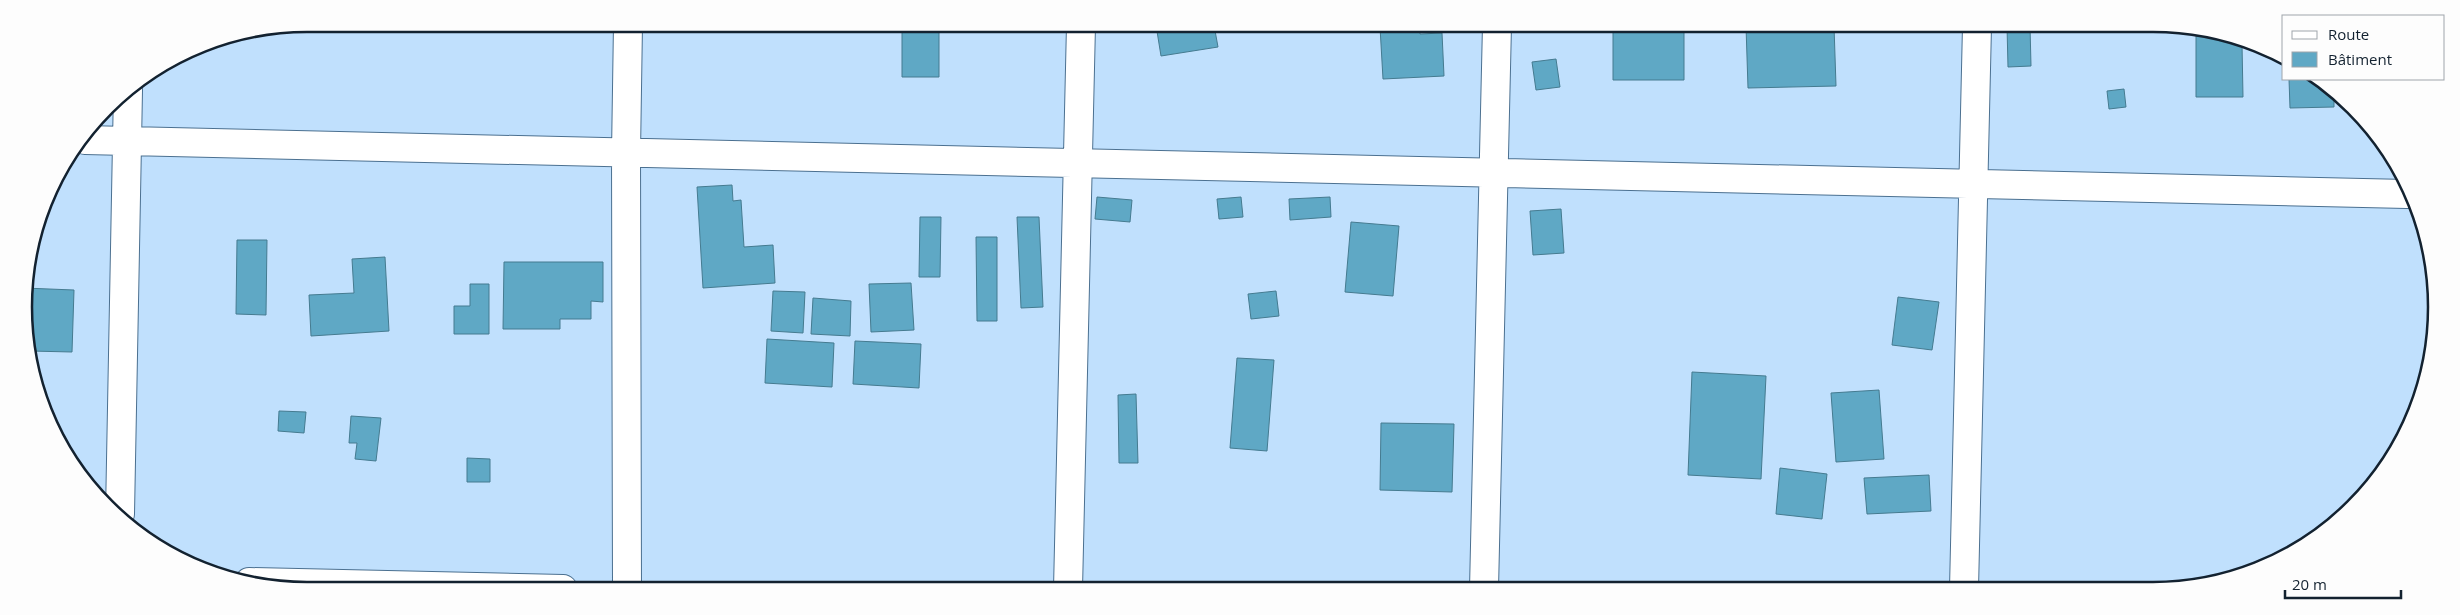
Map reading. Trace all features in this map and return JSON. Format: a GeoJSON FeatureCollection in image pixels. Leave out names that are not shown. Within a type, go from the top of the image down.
{"type":"FeatureCollection","features":[{"type":"Feature","properties":{"kind":"street"},"geometry":{"type":"LineString","coordinates":[[627,582],[626,153],[628,32]]}},
{"type":"Feature","properties":{"kind":"street"},"geometry":{"type":"LineString","coordinates":[[1068,582],[1081,32]]}},
{"type":"Feature","properties":{"kind":"street"},"geometry":{"type":"LineString","coordinates":[[1484,582],[1497,32]]}},
{"type":"Feature","properties":{"kind":"street"},"geometry":{"type":"LineString","coordinates":[[1964,582],[1977,32]]}},
{"type":"Feature","properties":{"kind":"street"},"geometry":{"type":"LineString","coordinates":[[120,509],[128,99]]}},
{"type":"Feature","properties":{"kind":"street"},"geometry":{"type":"LineString","coordinates":[[89,140],[2403,194]]}},
{"type":"Feature","properties":{"kind":"building"},"geometry":{"type":"Polygon","coordinates":[[[902,32],[939,32],[939,77],[902,77],[902,32]]]}},
{"type":"Feature","properties":{"kind":"building"},"geometry":{"type":"Polygon","coordinates":[[[1157,32],[1215,32],[1218,47],[1161,56],[1157,32]]]}},
{"type":"Feature","properties":{"kind":"building"},"geometry":{"type":"Polygon","coordinates":[[[1380,32],[1442,33],[1444,76],[1383,79],[1380,32]]]}},
{"type":"Feature","properties":{"kind":"building"},"geometry":{"type":"Polygon","coordinates":[[[1613,32],[1684,32],[1684,80],[1613,80],[1613,32]]]}},
{"type":"Feature","properties":{"kind":"building"},"geometry":{"type":"Polygon","coordinates":[[[1746,32],[1834,32],[1836,86],[1748,88],[1746,32]]]}},
{"type":"Feature","properties":{"kind":"building"},"geometry":{"type":"Polygon","coordinates":[[[2007,32],[2030,32],[2031,66],[2008,67],[2007,32]]]}},
{"type":"Feature","properties":{"kind":"building"},"geometry":{"type":"Polygon","coordinates":[[[2196,36],[2242,47],[2243,97],[2196,97],[2196,36]]]}},
{"type":"Feature","properties":{"kind":"building"},"geometry":{"type":"Polygon","coordinates":[[[1556,59],[1560,87],[1536,90],[1532,62],[1556,59]]]}},
{"type":"Feature","properties":{"kind":"building"},"geometry":{"type":"Polygon","coordinates":[[[2289,80],[2306,80],[2334,101],[2334,107],[2290,108],[2289,80]]]}},
{"type":"Feature","properties":{"kind":"building"},"geometry":{"type":"Polygon","coordinates":[[[2124,89],[2126,107],[2109,109],[2107,91],[2124,89]]]}},
{"type":"Feature","properties":{"kind":"building"},"geometry":{"type":"Polygon","coordinates":[[[732,185],[733,201],[741,200],[744,247],[773,245],[775,283],[703,288],[697,187],[732,185]]]}},
{"type":"Feature","properties":{"kind":"building"},"geometry":{"type":"Polygon","coordinates":[[[1097,197],[1132,200],[1130,222],[1095,219],[1097,197]]]}},
{"type":"Feature","properties":{"kind":"building"},"geometry":{"type":"Polygon","coordinates":[[[1241,197],[1243,217],[1219,219],[1217,199],[1241,197]]]}},
{"type":"Feature","properties":{"kind":"building"},"geometry":{"type":"Polygon","coordinates":[[[1330,197],[1331,217],[1290,220],[1289,199],[1330,197]]]}},
{"type":"Feature","properties":{"kind":"building"},"geometry":{"type":"Polygon","coordinates":[[[1561,209],[1564,253],[1533,255],[1530,211],[1561,209]]]}},
{"type":"Feature","properties":{"kind":"building"},"geometry":{"type":"Polygon","coordinates":[[[920,217],[941,217],[940,277],[919,277],[920,217]]]}},
{"type":"Feature","properties":{"kind":"building"},"geometry":{"type":"Polygon","coordinates":[[[1017,217],[1039,217],[1043,307],[1021,308],[1017,217]]]}},
{"type":"Feature","properties":{"kind":"building"},"geometry":{"type":"Polygon","coordinates":[[[1351,222],[1399,226],[1393,296],[1345,292],[1351,222]]]}},
{"type":"Feature","properties":{"kind":"building"},"geometry":{"type":"Polygon","coordinates":[[[976,237],[997,237],[997,321],[977,321],[976,237]]]}},
{"type":"Feature","properties":{"kind":"building"},"geometry":{"type":"Polygon","coordinates":[[[237,240],[267,240],[266,315],[236,314],[237,240]]]}},
{"type":"Feature","properties":{"kind":"building"},"geometry":{"type":"Polygon","coordinates":[[[385,257],[389,331],[311,336],[309,295],[354,293],[352,259],[385,257]]]}},
{"type":"Feature","properties":{"kind":"building"},"geometry":{"type":"Polygon","coordinates":[[[504,262],[603,262],[603,302],[591,301],[591,319],[560,319],[560,329],[503,329],[504,262]]]}},
{"type":"Feature","properties":{"kind":"building"},"geometry":{"type":"Polygon","coordinates":[[[911,283],[914,330],[871,332],[869,284],[911,283]]]}},
{"type":"Feature","properties":{"kind":"building"},"geometry":{"type":"Polygon","coordinates":[[[470,284],[489,284],[489,334],[454,334],[454,306],[470,306],[470,284]]]}},
{"type":"Feature","properties":{"kind":"building"},"geometry":{"type":"Polygon","coordinates":[[[33,288],[74,290],[72,352],[36,351],[32,308],[33,288]]]}},
{"type":"Feature","properties":{"kind":"building"},"geometry":{"type":"Polygon","coordinates":[[[773,291],[805,292],[803,333],[771,331],[773,291]]]}},
{"type":"Feature","properties":{"kind":"building"},"geometry":{"type":"Polygon","coordinates":[[[1276,291],[1279,316],[1251,319],[1248,294],[1276,291]]]}},
{"type":"Feature","properties":{"kind":"building"},"geometry":{"type":"Polygon","coordinates":[[[1898,297],[1939,302],[1932,350],[1892,345],[1898,297]]]}},
{"type":"Feature","properties":{"kind":"building"},"geometry":{"type":"Polygon","coordinates":[[[813,298],[851,301],[850,336],[811,334],[813,298]]]}},
{"type":"Feature","properties":{"kind":"building"},"geometry":{"type":"Polygon","coordinates":[[[767,339],[834,343],[832,387],[765,383],[767,339]]]}},
{"type":"Feature","properties":{"kind":"building"},"geometry":{"type":"Polygon","coordinates":[[[855,341],[921,344],[919,388],[853,384],[855,341]]]}},
{"type":"Feature","properties":{"kind":"building"},"geometry":{"type":"Polygon","coordinates":[[[1237,358],[1274,360],[1267,451],[1230,448],[1237,358]]]}},
{"type":"Feature","properties":{"kind":"building"},"geometry":{"type":"Polygon","coordinates":[[[1692,372],[1766,376],[1761,479],[1688,475],[1692,372]]]}},
{"type":"Feature","properties":{"kind":"building"},"geometry":{"type":"Polygon","coordinates":[[[1879,390],[1884,459],[1836,462],[1831,393],[1879,390]]]}},
{"type":"Feature","properties":{"kind":"building"},"geometry":{"type":"Polygon","coordinates":[[[1136,394],[1138,463],[1119,463],[1118,395],[1136,394]]]}},
{"type":"Feature","properties":{"kind":"building"},"geometry":{"type":"Polygon","coordinates":[[[279,411],[306,412],[304,433],[278,431],[279,411]]]}},
{"type":"Feature","properties":{"kind":"building"},"geometry":{"type":"Polygon","coordinates":[[[351,416],[381,418],[376,461],[355,459],[357,443],[349,443],[351,416]]]}},
{"type":"Feature","properties":{"kind":"building"},"geometry":{"type":"Polygon","coordinates":[[[1381,423],[1454,424],[1452,492],[1380,490],[1381,423]]]}},
{"type":"Feature","properties":{"kind":"building"},"geometry":{"type":"Polygon","coordinates":[[[467,458],[490,459],[490,482],[467,482],[467,458]]]}},
{"type":"Feature","properties":{"kind":"building"},"geometry":{"type":"Polygon","coordinates":[[[1780,468],[1827,474],[1822,519],[1776,514],[1780,468]]]}},
{"type":"Feature","properties":{"kind":"building"},"geometry":{"type":"Polygon","coordinates":[[[1929,475],[1931,511],[1867,514],[1864,478],[1929,475]]]}}]}
